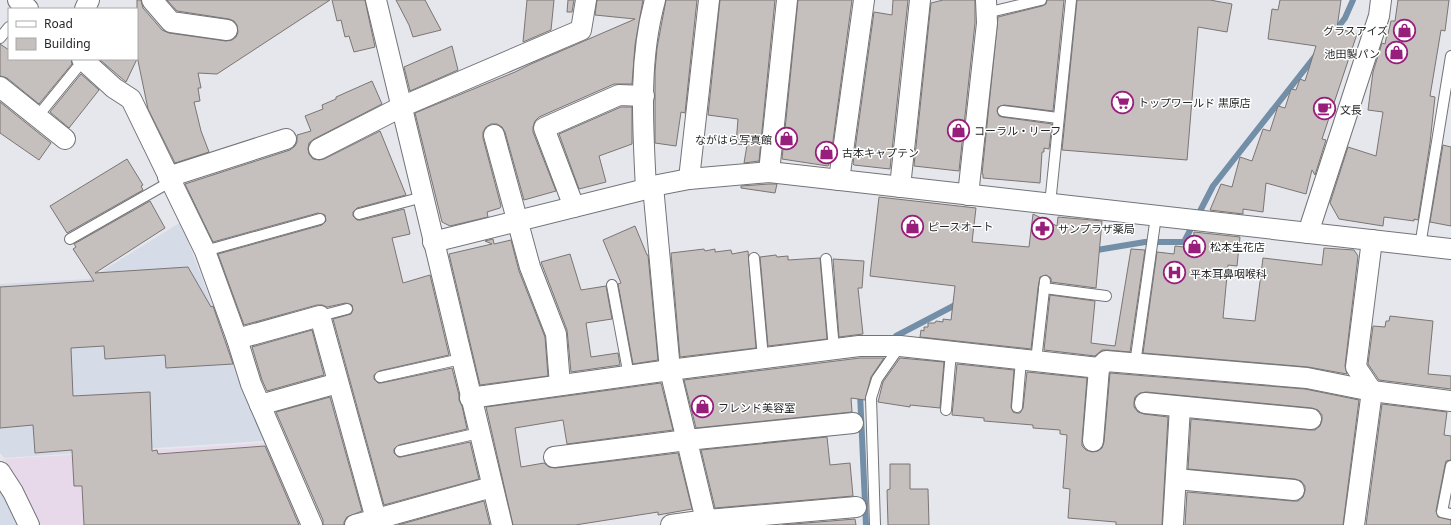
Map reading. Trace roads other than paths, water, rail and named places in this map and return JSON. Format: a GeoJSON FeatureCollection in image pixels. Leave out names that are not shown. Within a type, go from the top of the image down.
{"type":"FeatureCollection","features":[{"type":"Feature","properties":{"kind":"street"},"geometry":{"type":"LineString","coordinates":[[18,0],[27,8]]}},
{"type":"Feature","properties":{"kind":"street"},"geometry":{"type":"LineString","coordinates":[[154,0],[171,22],[227,30]]}},
{"type":"Feature","properties":{"kind":"street"},"geometry":{"type":"LineString","coordinates":[[376,0],[470,398],[502,525]]}},
{"type":"Feature","properties":{"kind":"street"},"geometry":{"type":"LineString","coordinates":[[319,149],[401,107],[581,30],[586,0]]}},
{"type":"Feature","properties":{"kind":"street"},"geometry":{"type":"LineString","coordinates":[[655,0],[644,65],[643,128],[670,370],[708,522]]}},
{"type":"Feature","properties":{"kind":"street"},"geometry":{"type":"LineString","coordinates":[[689,179],[710,0]]}},
{"type":"Feature","properties":{"kind":"street"},"geometry":{"type":"LineString","coordinates":[[768,172],[787,0]]}},
{"type":"Feature","properties":{"kind":"street"},"geometry":{"type":"LineString","coordinates":[[839,180],[864,0]]}},
{"type":"Feature","properties":{"kind":"street"},"geometry":{"type":"LineString","coordinates":[[900,187],[920,0]]}},
{"type":"Feature","properties":{"kind":"street"},"geometry":{"type":"LineString","coordinates":[[1308,233],[1379,16],[1381,0]]}},
{"type":"Feature","properties":{"kind":"street"},"geometry":{"type":"LineString","coordinates":[[968,195],[987,23],[986,6]]}},
{"type":"Feature","properties":{"kind":"street"},"geometry":{"type":"LineString","coordinates":[[80,64],[131,99],[205,251],[237,339],[251,384],[312,525]]}},
{"type":"Feature","properties":{"kind":"street"},"geometry":{"type":"LineString","coordinates":[[0,87],[65,139]]}},
{"type":"Feature","properties":{"kind":"street"},"geometry":{"type":"LineString","coordinates":[[574,207],[544,128],[619,96],[644,96]]}},
{"type":"Feature","properties":{"kind":"street"},"geometry":{"type":"LineString","coordinates":[[494,135],[530,267],[556,334],[560,385]]}},
{"type":"Feature","properties":{"kind":"street"},"geometry":{"type":"LineString","coordinates":[[169,179],[286,139]]}},
{"type":"Feature","properties":{"kind":"street"},"geometry":{"type":"LineString","coordinates":[[433,242],[650,187],[689,179],[768,172],[1050,204],[1155,224],[1181,219],[1451,249]]}},
{"type":"Feature","properties":{"kind":"street"},"geometry":{"type":"LineString","coordinates":[[1354,525],[1372,391],[1356,367],[1372,240]]}},
{"type":"Feature","properties":{"kind":"street"},"geometry":{"type":"LineString","coordinates":[[237,339],[320,316],[376,519]]}},
{"type":"Feature","properties":{"kind":"street"},"geometry":{"type":"LineString","coordinates":[[470,398],[670,370],[859,346],[891,346],[1099,368]]}},
{"type":"Feature","properties":{"kind":"street"},"geometry":{"type":"LineString","coordinates":[[1093,441],[1099,368],[1106,361],[1307,378],[1372,391],[1451,401]]}},
{"type":"Feature","properties":{"kind":"street"},"geometry":{"type":"LineString","coordinates":[[260,405],[338,383]]}},
{"type":"Feature","properties":{"kind":"street"},"geometry":{"type":"LineString","coordinates":[[1145,403],[1311,419]]}},
{"type":"Feature","properties":{"kind":"street"},"geometry":{"type":"LineString","coordinates":[[1173,525],[1180,406]]}},
{"type":"Feature","properties":{"kind":"street"},"geometry":{"type":"LineString","coordinates":[[554,457],[687,440],[853,423]]}},
{"type":"Feature","properties":{"kind":"street"},"geometry":{"type":"LineString","coordinates":[[0,472],[13,492],[29,525]]}},
{"type":"Feature","properties":{"kind":"street"},"geometry":{"type":"LineString","coordinates":[[1176,479],[1294,490]]}},
{"type":"Feature","properties":{"kind":"street"},"geometry":{"type":"LineString","coordinates":[[355,525],[492,488]]}},
{"type":"Feature","properties":{"kind":"street"},"geometry":{"type":"LineString","coordinates":[[671,525],[856,507]]}},
{"type":"Feature","properties":{"kind":"lane"},"geometry":{"type":"LineString","coordinates":[[986,6],[1041,0]]}},
{"type":"Feature","properties":{"kind":"lane"},"geometry":{"type":"LineString","coordinates":[[1050,204],[1070,0]]}},
{"type":"Feature","properties":{"kind":"lane"},"geometry":{"type":"LineString","coordinates":[[0,38],[8,28]]}},
{"type":"Feature","properties":{"kind":"lane"},"geometry":{"type":"LineString","coordinates":[[1420,246],[1451,56]]}},
{"type":"Feature","properties":{"kind":"lane"},"geometry":{"type":"LineString","coordinates":[[37,117],[80,64]]}},
{"type":"Feature","properties":{"kind":"lane"},"geometry":{"type":"LineString","coordinates":[[1003,112],[1058,118]]}},
{"type":"Feature","properties":{"kind":"lane"},"geometry":{"type":"LineString","coordinates":[[70,239],[169,179]]}},
{"type":"Feature","properties":{"kind":"lane"},"geometry":{"type":"LineString","coordinates":[[358,214],[423,197]]}},
{"type":"Feature","properties":{"kind":"lane"},"geometry":{"type":"LineString","coordinates":[[205,251],[320,218]]}},
{"type":"Feature","properties":{"kind":"lane"},"geometry":{"type":"LineString","coordinates":[[1135,364],[1155,224]]}},
{"type":"Feature","properties":{"kind":"lane"},"geometry":{"type":"LineString","coordinates":[[754,258],[763,358]]}},
{"type":"Feature","properties":{"kind":"lane"},"geometry":{"type":"LineString","coordinates":[[826,259],[834,349]]}},
{"type":"Feature","properties":{"kind":"lane"},"geometry":{"type":"LineString","coordinates":[[612,285],[629,376]]}},
{"type":"Feature","properties":{"kind":"lane"},"geometry":{"type":"LineString","coordinates":[[1017,407],[1029,361],[1045,285],[1106,296]]}},
{"type":"Feature","properties":{"kind":"lane"},"geometry":{"type":"LineString","coordinates":[[320,316],[347,309]]}},
{"type":"Feature","properties":{"kind":"lane"},"geometry":{"type":"LineString","coordinates":[[874,525],[871,398],[877,378],[891,346]]}},
{"type":"Feature","properties":{"kind":"lane"},"geometry":{"type":"LineString","coordinates":[[946,410],[951,352]]}},
{"type":"Feature","properties":{"kind":"lane"},"geometry":{"type":"LineString","coordinates":[[380,377],[461,359]]}},
{"type":"Feature","properties":{"kind":"lane"},"geometry":{"type":"LineString","coordinates":[[400,451],[479,433]]}},
{"type":"Feature","properties":{"kind":"lane"},"geometry":{"type":"LineString","coordinates":[[1451,466],[1442,512],[1451,514]]}},
{"type":"Feature","properties":{"kind":"waterway"},"geometry":{"type":"LineString","coordinates":[[1333,34],[1345,18],[1353,0]]}},
{"type":"Feature","properties":{"kind":"waterway"},"geometry":{"type":"LineString","coordinates":[[1091,251],[1145,242],[1184,242],[1213,186],[1316,55]]}},
{"type":"Feature","properties":{"kind":"waterway"},"geometry":{"type":"LineString","coordinates":[[892,342],[896,336],[959,303]]}},
{"type":"Feature","properties":{"kind":"waterway"},"geometry":{"type":"LineString","coordinates":[[860,393],[866,525]]}},
{"type":"Feature","properties":{"kind":"place","name":"グラスアイズ"},"geometry":{"type":"Point","coordinates":[1404,30]}},
{"type":"Feature","properties":{"kind":"place","name":"池田製パン"},"geometry":{"type":"Point","coordinates":[1396,53]}},
{"type":"Feature","properties":{"kind":"place","name":"トップワールド 黒原店"},"geometry":{"type":"Point","coordinates":[1122,102]}},
{"type":"Feature","properties":{"kind":"place","name":"文長"},"geometry":{"type":"Point","coordinates":[1324,109]}},
{"type":"Feature","properties":{"kind":"place","name":"コーラル・リーフ"},"geometry":{"type":"Point","coordinates":[959,130]}},
{"type":"Feature","properties":{"kind":"place","name":"ながはら写真館"},"geometry":{"type":"Point","coordinates":[787,139]}},
{"type":"Feature","properties":{"kind":"place","name":"古本キャプテン"},"geometry":{"type":"Point","coordinates":[827,152]}},
{"type":"Feature","properties":{"kind":"place","name":"ピースオート"},"geometry":{"type":"Point","coordinates":[913,226]}},
{"type":"Feature","properties":{"kind":"place","name":"サンプラザ薬局"},"geometry":{"type":"Point","coordinates":[1042,228]}},
{"type":"Feature","properties":{"kind":"place","name":"松本生花店"},"geometry":{"type":"Point","coordinates":[1195,246]}},
{"type":"Feature","properties":{"kind":"place","name":"平本耳鼻咽喉科"},"geometry":{"type":"Point","coordinates":[1175,273]}},
{"type":"Feature","properties":{"kind":"place","name":"フレンド美容室"},"geometry":{"type":"Point","coordinates":[702,407]}}]}
